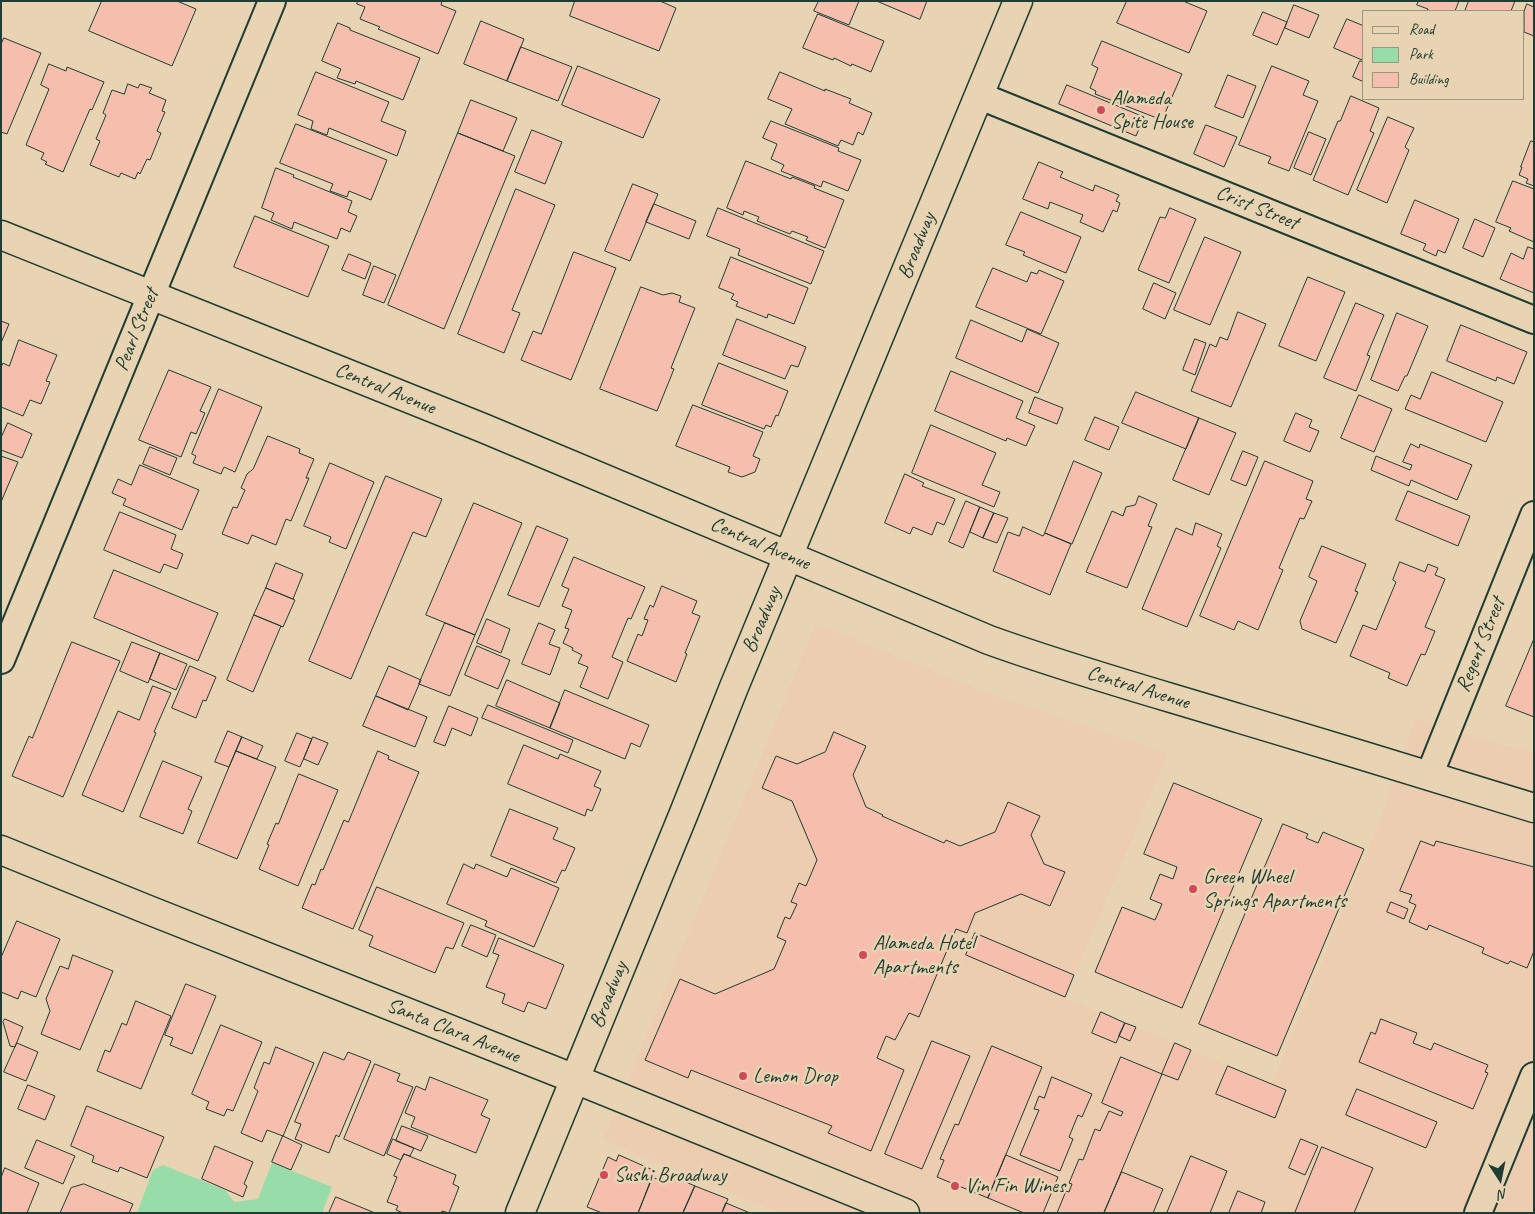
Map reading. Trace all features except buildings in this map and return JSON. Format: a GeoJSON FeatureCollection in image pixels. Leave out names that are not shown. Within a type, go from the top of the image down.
{"type":"FeatureCollection","features":[{"type":"Feature","properties":{"kind":"street","name":"Pearl Street"},"geometry":{"type":"LineString","coordinates":[[1,660],[272,1]]}},
{"type":"Feature","properties":{"kind":"street","name":"Broadway"},"geometry":{"type":"LineString","coordinates":[[520,1213],[734,687],[1018,1]]}},
{"type":"Feature","properties":{"kind":"street","name":"Crist Street"},"geometry":{"type":"LineString","coordinates":[[980,96],[1534,320]]}},
{"type":"Feature","properties":{"kind":"street","name":"Central Avenue"},"geometry":{"type":"LineString","coordinates":[[1,235],[474,424],[989,640],[1036,657],[1534,808]]}},
{"type":"Feature","properties":{"kind":"street","name":"Regent Street"},"geometry":{"type":"LineString","coordinates":[[1429,776],[1534,515]]}},
{"type":"Feature","properties":{"kind":"street","name":"Santa Clara Avenue"},"geometry":{"type":"LineString","coordinates":[[1,850],[905,1213]]}},
{"type":"Feature","properties":{"kind":"street"},"geometry":{"type":"LineString","coordinates":[[1478,1213],[1534,1076]]}},
{"type":"Feature","properties":{"kind":"shaded area"},"geometry":{"type":"Polygon","coordinates":[[[816,624],[990,694],[1168,753],[1065,998],[1272,1084],[1381,818],[1415,719],[1534,754],[1534,1213],[779,1213],[603,1140],[816,624]]]}},
{"type":"Feature","properties":{"kind":"green space"},"geometry":{"type":"Polygon","coordinates":[[[272,1163],[332,1187],[322,1213],[137,1213],[153,1170],[163,1165],[225,1190],[234,1202],[258,1199],[272,1163]]]}},
{"type":"Feature","properties":{"kind":"place","name":"Alameda Spite House"},"geometry":{"type":"Point","coordinates":[1101,110]}},
{"type":"Feature","properties":{"kind":"place","name":"Green Wheel Springs Apartments"},"geometry":{"type":"Point","coordinates":[1193,889]}},
{"type":"Feature","properties":{"kind":"place","name":"Alameda Hotel Apartments"},"geometry":{"type":"Point","coordinates":[863,955]}},
{"type":"Feature","properties":{"kind":"place","name":"Lemon Drop"},"geometry":{"type":"Point","coordinates":[743,1076]}},
{"type":"Feature","properties":{"kind":"place","name":"Sushi Broadway"},"geometry":{"type":"Point","coordinates":[604,1175]}},
{"type":"Feature","properties":{"kind":"place","name":"Vin Fin Wines"},"geometry":{"type":"Point","coordinates":[955,1186]}}]}
